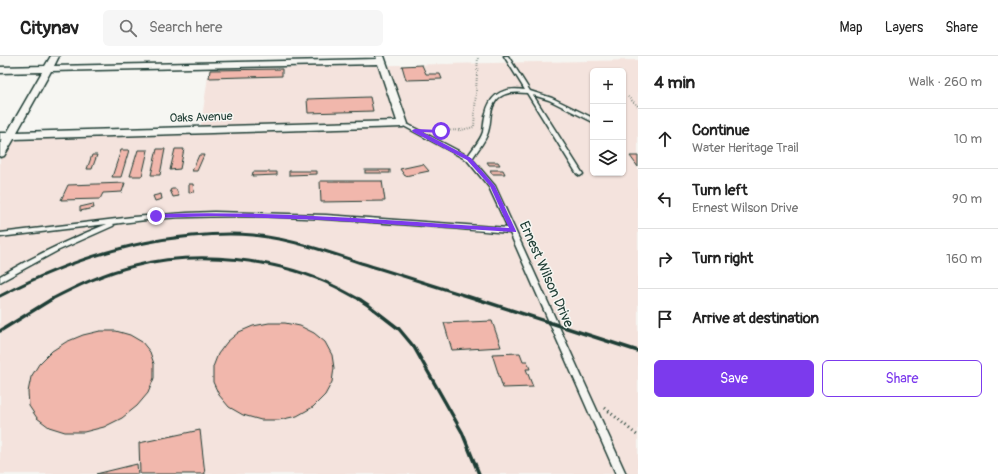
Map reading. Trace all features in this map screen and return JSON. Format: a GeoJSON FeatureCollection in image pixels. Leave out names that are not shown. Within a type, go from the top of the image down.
{"type":"FeatureCollection","features":[{"type":"Feature","properties":{"kind":"street"},"geometry":{"type":"LineString","coordinates":[[0,154],[55,56]]}},
{"type":"Feature","properties":{"kind":"street"},"geometry":{"type":"LineString","coordinates":[[0,70],[381,58],[403,124]]}},
{"type":"Feature","properties":{"kind":"street","name":"Oaks Avenue"},"geometry":{"type":"LineString","coordinates":[[0,136],[403,124]]}},
{"type":"Feature","properties":{"kind":"lane"},"geometry":{"type":"LineString","coordinates":[[506,56],[580,174]]}},
{"type":"Feature","properties":{"kind":"lane"},"geometry":{"type":"LineString","coordinates":[[469,159],[485,134],[491,104],[501,93],[507,91],[529,92],[590,119]]}},
{"type":"Feature","properties":{"kind":"lane","name":"Ernest Wilson Drive"},"geometry":{"type":"LineString","coordinates":[[403,124],[469,159],[492,186],[621,474]]}},
{"type":"Feature","properties":{"kind":"lane"},"geometry":{"type":"LineString","coordinates":[[0,235],[47,231],[156,216],[214,214],[323,218],[513,231]]}},
{"type":"Feature","properties":{"kind":"lane"},"geometry":{"type":"LineString","coordinates":[[0,279],[56,249],[88,234],[124,221]]}},
{"type":"Feature","properties":{"kind":"path"},"geometry":{"type":"LineString","coordinates":[[415,130],[460,131],[474,126],[478,56]]}},
{"type":"Feature","properties":{"kind":"path"},"geometry":{"type":"LineString","coordinates":[[628,97],[638,106]]}},
{"type":"Feature","properties":{"kind":"path"},"geometry":{"type":"LineString","coordinates":[[602,405],[638,436]]}},
{"type":"Feature","properties":{"kind":"shaded area"},"geometry":{"type":"Polygon","coordinates":[[[638,60],[638,474],[0,474],[0,143],[3,138],[200,132],[209,69],[638,60]]]}},
{"type":"Feature","properties":{"kind":"building"},"geometry":{"type":"Polygon","coordinates":[[[422,65],[426,74],[440,74],[442,79],[406,80],[402,66],[422,65]]]}},
{"type":"Feature","properties":{"kind":"building"},"geometry":{"type":"Polygon","coordinates":[[[282,69],[282,76],[209,78],[210,70],[282,69]]]}},
{"type":"Feature","properties":{"kind":"building"},"geometry":{"type":"Polygon","coordinates":[[[370,97],[373,111],[308,113],[307,99],[370,97]]]}},
{"type":"Feature","properties":{"kind":"building"},"geometry":{"type":"Polygon","coordinates":[[[157,149],[165,149],[160,175],[151,175],[157,149]]]}},
{"type":"Feature","properties":{"kind":"building"},"geometry":{"type":"Polygon","coordinates":[[[175,149],[184,149],[180,169],[170,170],[175,149]]]}},
{"type":"Feature","properties":{"kind":"building"},"geometry":{"type":"Polygon","coordinates":[[[121,150],[129,150],[121,177],[112,177],[121,150]]]}},
{"type":"Feature","properties":{"kind":"building"},"geometry":{"type":"Polygon","coordinates":[[[138,150],[148,150],[142,176],[130,176],[138,150]]]}},
{"type":"Feature","properties":{"kind":"building"},"geometry":{"type":"Polygon","coordinates":[[[92,155],[97,155],[92,169],[87,169],[92,155]]]}},
{"type":"Feature","properties":{"kind":"building"},"geometry":{"type":"Polygon","coordinates":[[[199,155],[204,155],[197,171],[192,171],[199,155]]]}},
{"type":"Feature","properties":{"kind":"building"},"geometry":{"type":"Polygon","coordinates":[[[630,156],[638,156],[638,167],[630,156]]]}},
{"type":"Feature","properties":{"kind":"building"},"geometry":{"type":"Polygon","coordinates":[[[487,162],[498,162],[500,165],[489,165],[487,162]]]}},
{"type":"Feature","properties":{"kind":"building"},"geometry":{"type":"Polygon","coordinates":[[[423,164],[429,171],[405,176],[400,169],[423,164]]]}},
{"type":"Feature","properties":{"kind":"building"},"geometry":{"type":"Polygon","coordinates":[[[365,170],[390,170],[390,173],[365,173],[365,170]]]}},
{"type":"Feature","properties":{"kind":"building"},"geometry":{"type":"Polygon","coordinates":[[[490,170],[503,170],[505,174],[492,174],[490,170]]]}},
{"type":"Feature","properties":{"kind":"building"},"geometry":{"type":"Polygon","coordinates":[[[289,171],[317,171],[317,174],[289,175],[289,171]]]}},
{"type":"Feature","properties":{"kind":"building"},"geometry":{"type":"Polygon","coordinates":[[[253,172],[277,172],[277,175],[252,176],[253,172]]]}},
{"type":"Feature","properties":{"kind":"building"},"geometry":{"type":"Polygon","coordinates":[[[320,181],[382,181],[385,201],[321,202],[320,181]]]}},
{"type":"Feature","properties":{"kind":"building"},"geometry":{"type":"Polygon","coordinates":[[[125,183],[122,192],[103,193],[100,199],[61,200],[68,185],[125,183]]]}},
{"type":"Feature","properties":{"kind":"building"},"geometry":{"type":"Polygon","coordinates":[[[189,184],[193,184],[194,192],[189,193],[189,184]]]}},
{"type":"Feature","properties":{"kind":"building"},"geometry":{"type":"Polygon","coordinates":[[[176,189],[179,196],[173,197],[170,190],[176,189]]]}},
{"type":"Feature","properties":{"kind":"building"},"geometry":{"type":"Polygon","coordinates":[[[161,194],[162,199],[155,201],[153,196],[161,194]]]}},
{"type":"Feature","properties":{"kind":"building"},"geometry":{"type":"Polygon","coordinates":[[[93,204],[94,208],[80,211],[80,207],[93,204]]]}},
{"type":"Feature","properties":{"kind":"building"},"geometry":{"type":"Polygon","coordinates":[[[492,321],[501,347],[452,350],[444,323],[492,321]]]}},
{"type":"Feature","properties":{"kind":"building"},"geometry":{"type":"Polygon","coordinates":[[[269,323],[285,323],[300,326],[314,333],[325,342],[332,355],[334,368],[332,382],[325,395],[313,407],[297,416],[279,420],[261,420],[243,415],[229,407],[219,395],[213,382],[213,367],[218,354],[227,342],[239,332],[253,326],[269,323]]]}},
{"type":"Feature","properties":{"kind":"building"},"geometry":{"type":"Polygon","coordinates":[[[100,331],[116,331],[130,335],[142,342],[150,352],[154,364],[154,378],[148,393],[137,406],[122,418],[104,427],[84,432],[65,432],[49,427],[37,418],[29,406],[28,392],[31,377],[39,364],[52,351],[66,342],[83,335],[100,331]]]}},
{"type":"Feature","properties":{"kind":"building"},"geometry":{"type":"Polygon","coordinates":[[[520,353],[523,361],[527,361],[530,369],[526,369],[533,387],[503,388],[492,354],[520,353]]]}},
{"type":"Feature","properties":{"kind":"building"},"geometry":{"type":"Polygon","coordinates":[[[200,430],[205,474],[140,474],[139,443],[200,430]]]}},
{"type":"Feature","properties":{"kind":"building"},"geometry":{"type":"Polygon","coordinates":[[[137,464],[138,474],[96,474],[137,464]]]}},
{"type":"Feature","properties":{"kind":"railway"},"geometry":{"type":"LineString","coordinates":[[0,296],[46,274],[93,256],[117,249],[141,243],[200,235],[245,234],[281,239],[308,246],[480,300]]}},
{"type":"Feature","properties":{"kind":"railway"},"geometry":{"type":"LineString","coordinates":[[52,299],[91,280],[112,272],[158,261],[183,258],[209,258],[262,263],[312,276],[359,299]]}},
{"type":"Feature","properties":{"kind":"railway"},"geometry":{"type":"LineString","coordinates":[[0,331],[52,299]]}},
{"type":"Feature","properties":{"kind":"railway"},"geometry":{"type":"LineString","coordinates":[[359,299],[399,329],[414,347],[462,432],[479,474]]}},
{"type":"Feature","properties":{"kind":"railway"},"geometry":{"type":"LineString","coordinates":[[477,299],[638,351]]}},
{"type":"Feature","properties":{"kind":"route"},"geometry":{"type":"LineString","coordinates":[[156,216],[214,214],[323,218],[513,231],[492,186],[469,159],[415,130],[441,131]]}}]}
